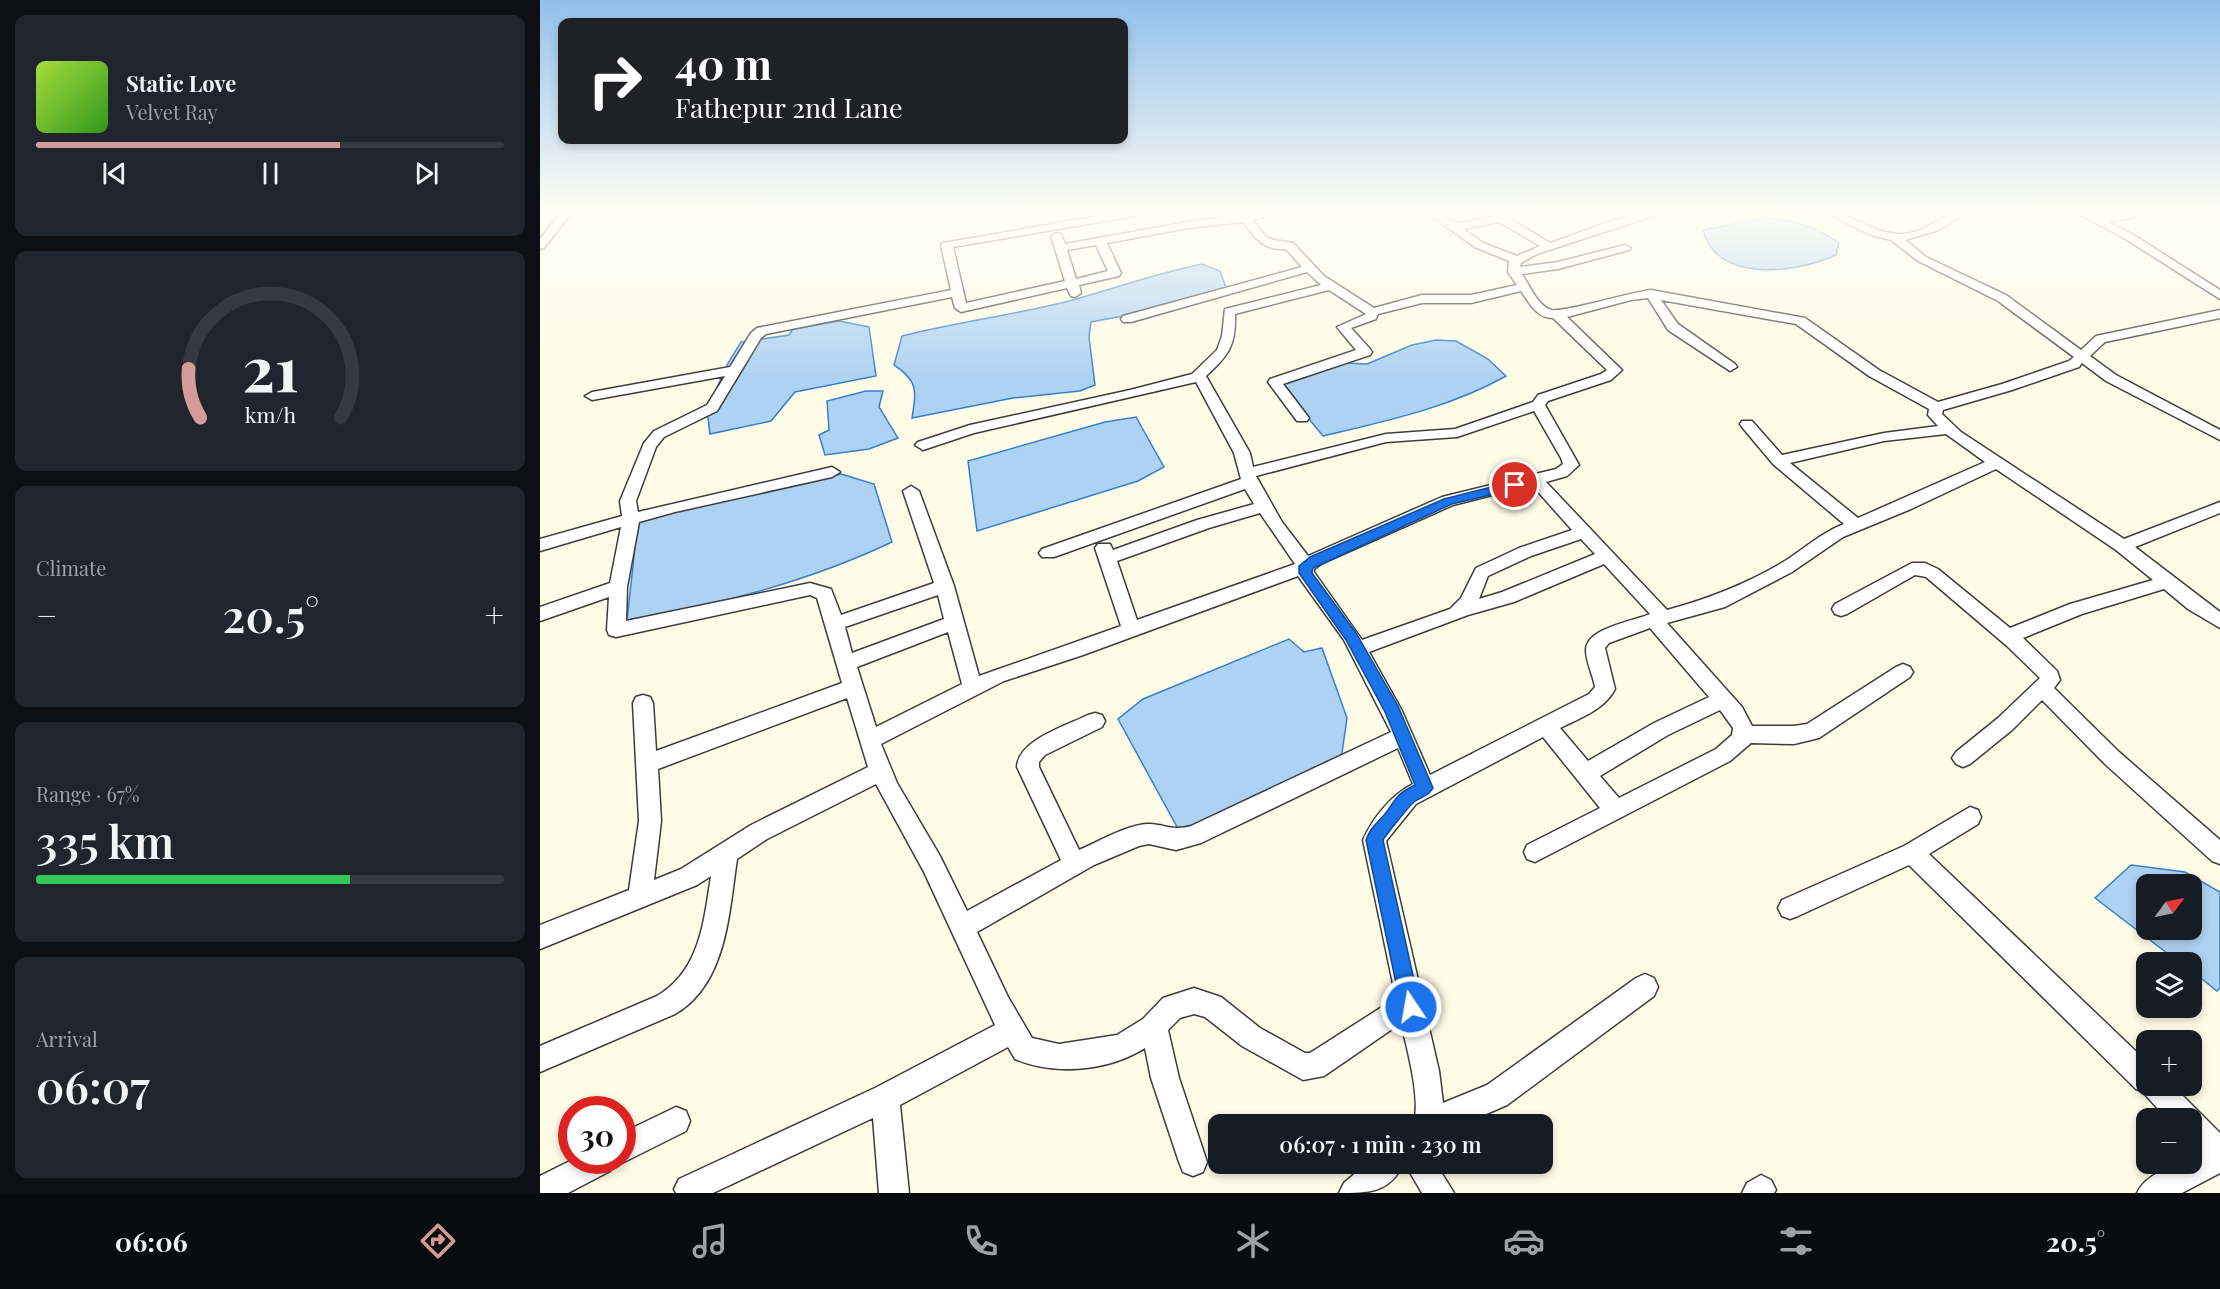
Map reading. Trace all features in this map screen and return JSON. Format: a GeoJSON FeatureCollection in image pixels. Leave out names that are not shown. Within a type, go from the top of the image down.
{"type":"FeatureCollection","features":[{"type":"Feature","properties":{"kind":"street"},"geometry":{"type":"LineString","coordinates":[[951,267],[960,308],[1074,288],[1115,273],[1112,267]]}},
{"type":"Feature","properties":{"kind":"street"},"geometry":{"type":"LineString","coordinates":[[1067,267],[1074,288]]}},
{"type":"Feature","properties":{"kind":"street"},"geometry":{"type":"LineString","coordinates":[[1516,267],[1524,287],[1544,312],[1557,314],[1631,296],[1651,294],[1800,321],[1874,373],[1936,407],[2007,387],[2074,364],[2100,339],[2220,314]]}},
{"type":"Feature","properties":{"kind":"street"},"geometry":{"type":"LineString","coordinates":[[1938,267],[2002,298],[2111,378],[2220,436]]}},
{"type":"Feature","properties":{"kind":"street"},"geometry":{"type":"LineString","coordinates":[[2177,267],[2220,295]]}},
{"type":"Feature","properties":{"kind":"street"},"geometry":{"type":"LineString","coordinates":[[1127,320],[1310,268],[1330,286],[1372,312]]}},
{"type":"Feature","properties":{"kind":"street"},"geometry":{"type":"LineString","coordinates":[[922,445],[970,429],[1132,394],[1197,377],[1226,351],[1230,332],[1229,312],[1330,286]]}},
{"type":"Feature","properties":{"kind":"street"},"geometry":{"type":"LineString","coordinates":[[1302,418],[1275,382],[1365,352],[1343,327],[1371,316],[1372,312],[1422,299],[1471,299],[1524,287]]}},
{"type":"Feature","properties":{"kind":"street"},"geometry":{"type":"LineString","coordinates":[[956,293],[770,328],[756,336],[712,408],[659,434],[649,446],[628,501],[631,519],[618,587],[616,630],[810,589],[825,594],[881,771],[932,864],[999,1006],[1024,1050],[1059,1057],[1121,1048],[1152,1028],[1172,1006],[1194,1001],[1212,1006],[1251,1037],[1303,1067],[1314,1066],[1397,1011],[1411,1007]]}},
{"type":"Feature","properties":{"kind":"street"},"geometry":{"type":"LineString","coordinates":[[1651,294],[1673,327],[1730,367]]}},
{"type":"Feature","properties":{"kind":"street"},"geometry":{"type":"LineString","coordinates":[[1048,553],[1248,478],[1386,438],[1457,433],[1538,405],[1543,398],[1606,377],[1615,370],[1557,314]]}},
{"type":"Feature","properties":{"kind":"street"},"geometry":{"type":"LineString","coordinates":[[592,396],[736,370]]}},
{"type":"Feature","properties":{"kind":"street"},"geometry":{"type":"LineString","coordinates":[[1197,377],[1204,382],[1237,442],[1245,460],[1248,478],[1263,507],[1306,566],[1305,573],[1358,649],[1392,711],[1425,788]]}},
{"type":"Feature","properties":{"kind":"street"},"geometry":{"type":"LineString","coordinates":[[870,740],[997,676],[1306,566],[1448,501],[1561,473],[1571,465],[1569,458],[1538,405]]}},
{"type":"Feature","properties":{"kind":"street"},"geometry":{"type":"LineString","coordinates":[[1936,407],[1935,415],[1948,429],[1995,463],[2122,546],[2220,621]]}},
{"type":"Feature","properties":{"kind":"street"},"geometry":{"type":"LineString","coordinates":[[1748,424],[1778,460],[1802,483],[1856,525]]}},
{"type":"Feature","properties":{"kind":"street"},"geometry":{"type":"LineString","coordinates":[[1778,460],[1874,439],[1948,429]]}},
{"type":"Feature","properties":{"kind":"street"},"geometry":{"type":"LineString","coordinates":[[1428,1114],[1425,1071],[1374,840],[1377,833],[1395,814],[1398,806],[1408,797],[1596,700],[1605,689],[1595,646],[1602,638],[1719,602],[1754,586],[1809,554],[1837,533],[1905,505],[1995,463]]}},
{"type":"Feature","properties":{"kind":"street"},"geometry":{"type":"LineString","coordinates":[[540,545],[609,523],[673,507],[832,472]]}},
{"type":"Feature","properties":{"kind":"street"},"geometry":{"type":"LineString","coordinates":[[1535,852],[1723,755],[1737,746],[1743,734],[1740,721],[1658,619],[1536,480]]}},
{"type":"Feature","properties":{"kind":"street"},"geometry":{"type":"LineString","coordinates":[[911,491],[945,586],[972,688]]}},
{"type":"Feature","properties":{"kind":"street"},"geometry":{"type":"LineString","coordinates":[[1107,558],[1203,524],[1263,507]]}},
{"type":"Feature","properties":{"kind":"street"},"geometry":{"type":"LineString","coordinates":[[2122,546],[2220,507]]}},
{"type":"Feature","properties":{"kind":"street"},"geometry":{"type":"LineString","coordinates":[[1466,609],[1482,572],[1525,552],[1583,532]]}},
{"type":"Feature","properties":{"kind":"street"},"geometry":{"type":"LineString","coordinates":[[1100,535],[1131,630]]}},
{"type":"Feature","properties":{"kind":"street"},"geometry":{"type":"LineString","coordinates":[[1358,649],[1466,609],[1508,597],[1605,557]]}},
{"type":"Feature","properties":{"kind":"street"},"geometry":{"type":"LineString","coordinates":[[1841,609],[1912,569],[1925,569],[1943,581],[2014,641],[2050,676],[2050,680],[2043,689],[1963,758]]}},
{"type":"Feature","properties":{"kind":"street"},"geometry":{"type":"LineString","coordinates":[[2014,641],[2012,637],[2016,633],[2051,618],[2167,582]]}},
{"type":"Feature","properties":{"kind":"street"},"geometry":{"type":"LineString","coordinates":[[834,624],[945,586]]}},
{"type":"Feature","properties":{"kind":"street"},"geometry":{"type":"LineString","coordinates":[[540,614],[618,587]]}},
{"type":"Feature","properties":{"kind":"street"},"geometry":{"type":"LineString","coordinates":[[846,663],[955,622]]}},
{"type":"Feature","properties":{"kind":"street"},"geometry":{"type":"LineString","coordinates":[[1743,734],[1794,735],[1812,732],[1904,672]]}},
{"type":"Feature","properties":{"kind":"street"},"geometry":{"type":"LineString","coordinates":[[647,764],[853,687]]}},
{"type":"Feature","properties":{"kind":"street"},"geometry":{"type":"LineString","coordinates":[[2043,689],[2112,759],[2220,854]]}},
{"type":"Feature","properties":{"kind":"street"},"geometry":{"type":"LineString","coordinates":[[1585,774],[1661,729],[1723,700]]}},
{"type":"Feature","properties":{"kind":"street"},"geometry":{"type":"LineString","coordinates":[[640,896],[650,822],[643,703]]}},
{"type":"Feature","properties":{"kind":"street"},"geometry":{"type":"LineString","coordinates":[[1075,865],[1028,766],[1028,759],[1038,749],[1095,721]]}},
{"type":"Feature","properties":{"kind":"street"},"geometry":{"type":"LineString","coordinates":[[1546,726],[1615,810]]}},
{"type":"Feature","properties":{"kind":"street"},"geometry":{"type":"LineString","coordinates":[[962,927],[1075,865],[1137,836],[1149,834],[1176,840],[1193,836],[1403,736]]}},
{"type":"Feature","properties":{"kind":"street"},"geometry":{"type":"LineString","coordinates":[[540,937],[689,877],[759,832],[881,771]]}},
{"type":"Feature","properties":{"kind":"street"},"geometry":{"type":"LineString","coordinates":[[1790,908],[1912,853],[1970,817]]}},
{"type":"Feature","properties":{"kind":"street"},"geometry":{"type":"LineString","coordinates":[[1912,853],[2136,1069]]}},
{"type":"Feature","properties":{"kind":"street"},"geometry":{"type":"LineString","coordinates":[[540,1059],[666,1005],[682,995],[695,979],[705,959],[714,925],[726,855]]}},
{"type":"Feature","properties":{"kind":"street"},"geometry":{"type":"LineString","coordinates":[[1454,1114],[1497,1095],[1646,987]]}},
{"type":"Feature","properties":{"kind":"street"},"geometry":{"type":"LineString","coordinates":[[1152,1028],[1156,1034],[1165,1078],[1193,1162]]}},
{"type":"Feature","properties":{"kind":"street"},"geometry":{"type":"LineString","coordinates":[[689,1189],[885,1098],[1013,1030]]}},
{"type":"Feature","properties":{"kind":"street"},"geometry":{"type":"LineString","coordinates":[[2164,1096],[2175,1108]]}},
{"type":"Feature","properties":{"kind":"street"},"geometry":{"type":"LineString","coordinates":[[885,1098],[894,1193]]}},
{"type":"Feature","properties":{"kind":"street"},"geometry":{"type":"LineString","coordinates":[[636,1142],[676,1121]]}},
{"type":"Feature","properties":{"kind":"street"},"geometry":{"type":"LineString","coordinates":[[2152,1193],[2220,1155],[2202,1135]]}},
{"type":"Feature","properties":{"kind":"street"},"geometry":{"type":"LineString","coordinates":[[540,1192],[575,1174]]}},
{"type":"Feature","properties":{"kind":"street"},"geometry":{"type":"LineString","coordinates":[[1354,1193],[1377,1174]]}},
{"type":"Feature","properties":{"kind":"street"},"geometry":{"type":"LineString","coordinates":[[1426,1174],[1439,1193]]}},
{"type":"Feature","properties":{"kind":"water"},"geometry":{"type":"Polygon","coordinates":[[[1209,267],[1220,271],[1227,290],[1171,307],[1091,322],[1089,337],[1095,385],[1080,391],[1013,398],[912,418],[915,394],[912,382],[894,365],[902,336],[1069,301],[1185,268],[1209,267]]]}},
{"type":"Feature","properties":{"kind":"water"},"geometry":{"type":"Polygon","coordinates":[[[1744,267],[1796,267],[1780,269],[1760,270],[1744,267]]]}},
{"type":"Feature","properties":{"kind":"water"},"geometry":{"type":"Polygon","coordinates":[[[839,321],[869,327],[876,376],[795,392],[771,421],[710,434],[707,410],[728,363],[741,342],[789,335],[793,329],[839,321]]]}},
{"type":"Feature","properties":{"kind":"water"},"geometry":{"type":"Polygon","coordinates":[[[1436,340],[1456,341],[1488,359],[1506,376],[1440,405],[1323,436],[1281,385],[1345,363],[1367,364],[1412,345],[1436,340]]]}},
{"type":"Feature","properties":{"kind":"water"},"geometry":{"type":"Polygon","coordinates":[[[866,391],[883,391],[879,407],[898,438],[869,449],[825,455],[819,435],[829,430],[827,401],[866,391]]]}},
{"type":"Feature","properties":{"kind":"water"},"geometry":{"type":"Polygon","coordinates":[[[1136,417],[1164,467],[1138,481],[977,531],[968,461],[1105,422],[1136,417]]]}},
{"type":"Feature","properties":{"kind":"water"},"geometry":{"type":"Polygon","coordinates":[[[841,474],[874,484],[892,542],[796,580],[728,600],[627,620],[638,520],[841,474]]]}},
{"type":"Feature","properties":{"kind":"water"},"geometry":{"type":"Polygon","coordinates":[[[1289,639],[1304,652],[1322,648],[1347,718],[1341,760],[1182,836],[1118,719],[1143,699],[1289,639]]]}},
{"type":"Feature","properties":{"kind":"water"},"geometry":{"type":"Polygon","coordinates":[[[2131,865],[2188,874],[2136,874],[2136,929],[2095,898],[2131,865]]]}},
{"type":"Feature","properties":{"kind":"water"},"geometry":{"type":"Polygon","coordinates":[[[2202,882],[2220,892],[2220,988],[2217,991],[2202,979],[2202,952],[2166,952],[2150,940],[2202,940],[2202,882]]]}},
{"type":"Feature","properties":{"kind":"route"},"geometry":{"type":"LineString","coordinates":[[1411,1007],[1374,840],[1377,833],[1395,814],[1398,806],[1408,797],[1425,788],[1392,711],[1351,636],[1305,573],[1306,566],[1448,501],[1515,485]]}}]}
